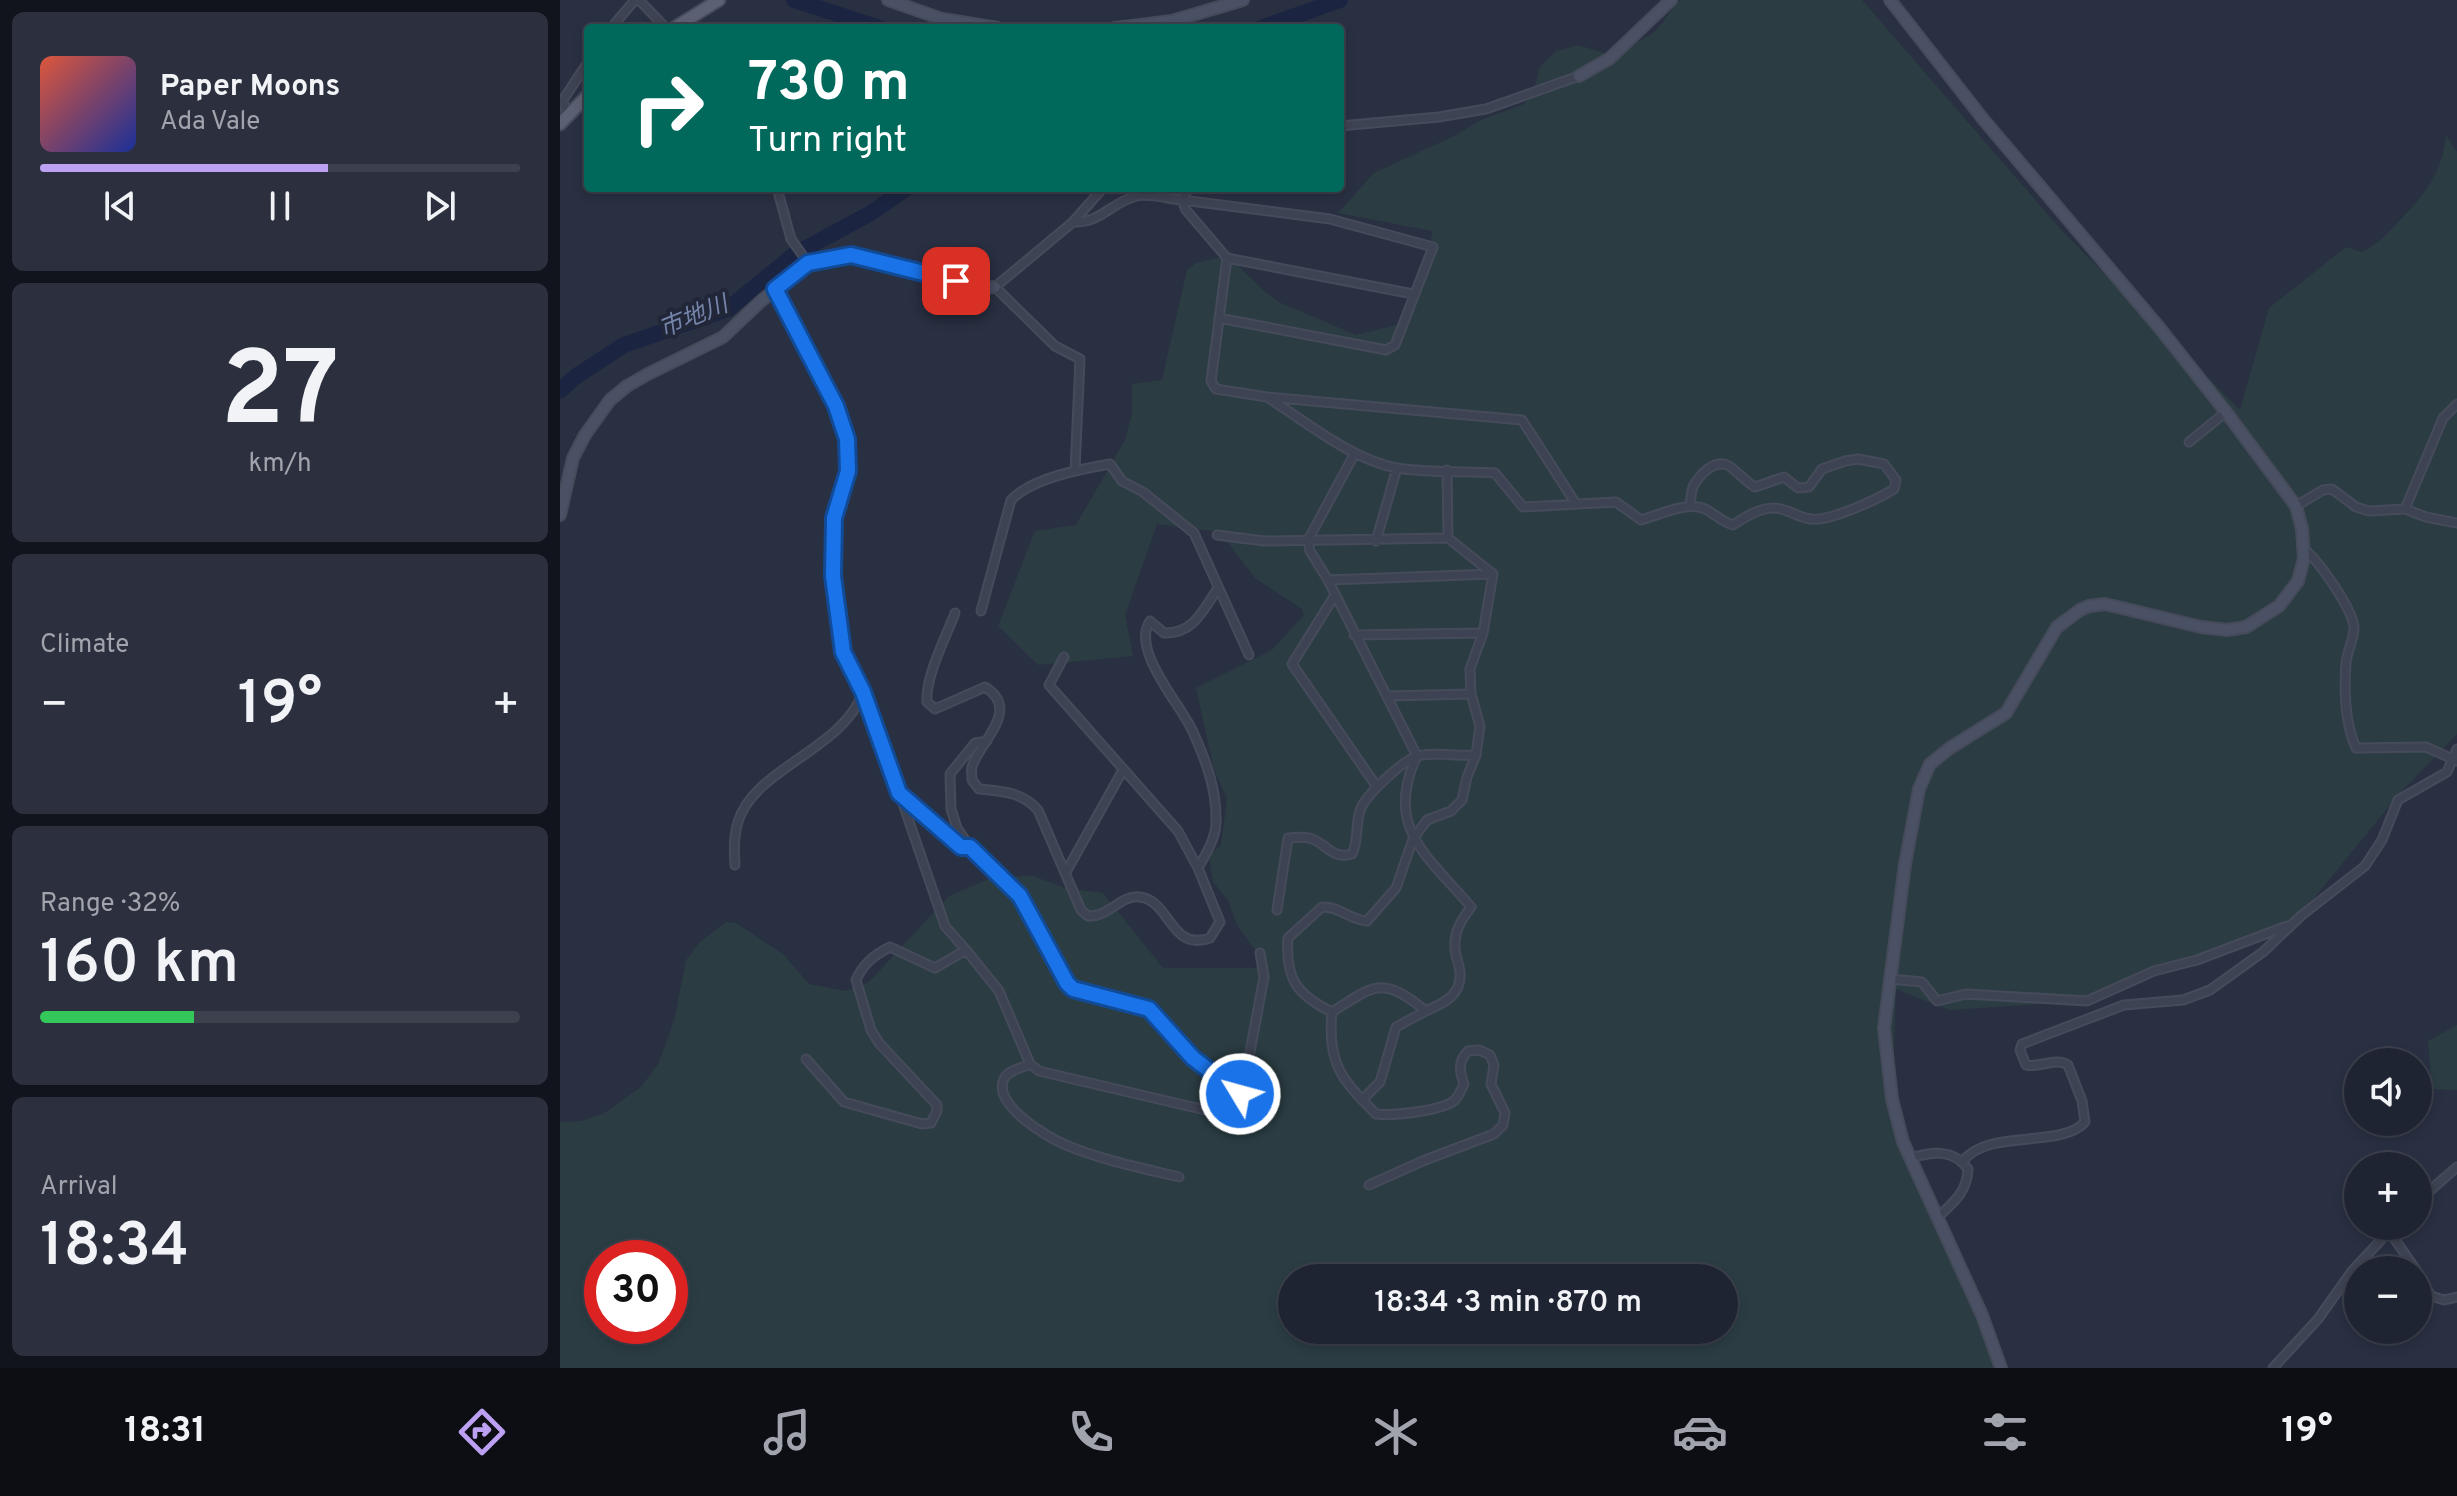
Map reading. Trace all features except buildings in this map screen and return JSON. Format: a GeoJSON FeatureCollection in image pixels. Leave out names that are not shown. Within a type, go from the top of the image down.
{"type":"FeatureCollection","features":[{"type":"Feature","properties":{"kind":"main road"},"geometry":{"type":"LineString","coordinates":[[680,24],[719,0]]}},
{"type":"Feature","properties":{"kind":"main road"},"geometry":{"type":"LineString","coordinates":[[563,120],[584,99]]}},
{"type":"Feature","properties":{"kind":"street"},"geometry":{"type":"LineString","coordinates":[[615,24],[637,0],[662,24]]}},
{"type":"Feature","properties":{"kind":"street"},"geometry":{"type":"LineString","coordinates":[[888,0],[942,19],[973,24]]}},
{"type":"Feature","properties":{"kind":"street"},"geometry":{"type":"LineString","coordinates":[[1148,24],[1172,21],[1243,0]]}},
{"type":"Feature","properties":{"kind":"street"},"geometry":{"type":"LineString","coordinates":[[1344,126],[1439,117],[1486,109],[1579,76],[1609,59],[1671,0]]}},
{"type":"Feature","properties":{"kind":"street"},"geometry":{"type":"LineString","coordinates":[[1890,0],[1983,119],[2158,326],[2226,412],[2296,506],[2302,529],[2302,571],[2293,588],[2279,606],[2246,627],[2227,630],[2201,627],[2105,604],[2089,606],[2057,627],[2006,713],[1930,764],[1919,789],[1905,864],[1884,1028],[1892,1099],[1910,1158],[1982,1315],[2001,1368]]}},
{"type":"Feature","properties":{"kind":"street"},"geometry":{"type":"LineString","coordinates":[[563,120],[563,100],[584,68]]}},
{"type":"Feature","properties":{"kind":"street"},"geometry":{"type":"LineString","coordinates":[[778,192],[791,239],[808,263]]}},
{"type":"Feature","properties":{"kind":"street"},"geometry":{"type":"LineString","coordinates":[[560,515],[573,458],[610,400],[648,374],[723,337],[808,263],[851,255],[936,275],[975,288],[995,287],[1073,222],[1099,192]]}},
{"type":"Feature","properties":{"kind":"street"},"geometry":{"type":"LineString","coordinates":[[1182,200],[1187,192]]}},
{"type":"Feature","properties":{"kind":"street"},"geometry":{"type":"LineString","coordinates":[[1073,222],[1089,223],[1114,205],[1139,195],[1330,219],[1433,247],[1395,345],[1386,350],[1219,318]]}},
{"type":"Feature","properties":{"kind":"street"},"geometry":{"type":"LineString","coordinates":[[1182,200],[1186,210],[1227,258],[1413,294]]}},
{"type":"Feature","properties":{"kind":"street"},"geometry":{"type":"LineString","coordinates":[[1227,258],[1211,381],[1216,389],[1267,397],[1522,420],[1576,504]]}},
{"type":"Feature","properties":{"kind":"street"},"geometry":{"type":"LineString","coordinates":[[995,287],[1055,346],[1080,359],[1075,470]]}},
{"type":"Feature","properties":{"kind":"street"},"geometry":{"type":"LineString","coordinates":[[775,289],[836,406],[847,439],[848,471],[834,518],[833,576],[843,652],[863,692],[945,926],[999,991],[1030,1064],[1039,1071],[1056,1076],[1222,1114],[1231,1109],[1240,1094],[1264,977],[1260,953]]}},
{"type":"Feature","properties":{"kind":"street"},"geometry":{"type":"LineString","coordinates":[[1267,397],[1355,453],[1397,468],[1495,473],[1523,507],[1616,502],[1641,520],[1690,506],[1701,507],[1733,525],[1748,514],[1774,508],[1813,520],[1853,509],[1885,495],[1894,489],[1896,480],[1884,464],[1858,459],[1822,469],[1809,487],[1798,488],[1784,477],[1755,487],[1742,480],[1729,466],[1721,464],[1707,469],[1693,488],[1690,506]]}},
{"type":"Feature","properties":{"kind":"street"},"geometry":{"type":"LineString","coordinates":[[2405,509],[2443,418],[2457,404]]}},
{"type":"Feature","properties":{"kind":"street"},"geometry":{"type":"LineString","coordinates":[[2189,442],[2226,412]]}},
{"type":"Feature","properties":{"kind":"street"},"geometry":{"type":"LineString","coordinates":[[1355,453],[1308,540],[1310,551],[1328,580],[1417,756]]}},
{"type":"Feature","properties":{"kind":"street"},"geometry":{"type":"LineString","coordinates":[[981,611],[1011,500],[1019,492],[1075,470],[1110,464],[1122,481],[1143,492],[1194,533],[1249,655]]}},
{"type":"Feature","properties":{"kind":"street"},"geometry":{"type":"LineString","coordinates":[[1376,541],[1397,468]]}},
{"type":"Feature","properties":{"kind":"street"},"geometry":{"type":"LineString","coordinates":[[1447,470],[1448,538]]}},
{"type":"Feature","properties":{"kind":"street"},"geometry":{"type":"LineString","coordinates":[[2296,506],[2323,490],[2332,489],[2356,507],[2369,511],[2405,509],[2457,523]]}},
{"type":"Feature","properties":{"kind":"street"},"geometry":{"type":"LineString","coordinates":[[1217,535],[1242,540],[1448,538],[1493,574]]}},
{"type":"Feature","properties":{"kind":"street"},"geometry":{"type":"LineString","coordinates":[[2303,549],[2315,558],[2344,601],[2354,628],[2346,662],[2349,732],[2356,748],[2426,747],[2455,760]]}},
{"type":"Feature","properties":{"kind":"street"},"geometry":{"type":"LineString","coordinates":[[1328,580],[1493,574]]}},
{"type":"Feature","properties":{"kind":"street"},"geometry":{"type":"LineString","coordinates":[[1332,1012],[1311,1002],[1297,989],[1287,951],[1288,938],[1322,907],[1331,906],[1358,921],[1367,921],[1396,888],[1413,839],[1427,820],[1451,811],[1462,800],[1476,755],[1480,726],[1471,694],[1470,669],[1483,633],[1493,574]]}},
{"type":"Feature","properties":{"kind":"street"},"geometry":{"type":"LineString","coordinates":[[1198,868],[1211,844],[1216,824],[1211,776],[1192,728],[1163,685],[1145,635],[1150,621],[1164,633],[1186,630],[1194,624],[1218,588]]}},
{"type":"Feature","properties":{"kind":"street"},"geometry":{"type":"LineString","coordinates":[[1335,595],[1292,664],[1377,787]]}},
{"type":"Feature","properties":{"kind":"street"},"geometry":{"type":"LineString","coordinates":[[955,613],[926,695],[927,702],[935,709],[978,689],[989,689],[995,696],[1000,713],[997,723],[972,767],[972,780],[979,789],[1007,791],[1029,800],[1038,810],[1081,910],[1088,916],[1104,914],[1133,896],[1144,897],[1153,902],[1180,934],[1189,940],[1199,942],[1210,938],[1220,922],[1198,868],[1178,831],[1049,685],[1064,657]]}},
{"type":"Feature","properties":{"kind":"street"},"geometry":{"type":"LineString","coordinates":[[1354,635],[1483,633]]}},
{"type":"Feature","properties":{"kind":"street"},"geometry":{"type":"LineString","coordinates":[[735,865],[737,822],[747,804],[761,789],[852,716],[863,692]]}},
{"type":"Feature","properties":{"kind":"street"},"geometry":{"type":"LineString","coordinates":[[1387,696],[1471,694]]}},
{"type":"Feature","properties":{"kind":"street"},"geometry":{"type":"LineString","coordinates":[[987,741],[975,743],[950,774],[951,809],[957,828],[970,847],[1020,896],[1067,983],[1073,989],[1149,1009],[1193,1058],[1240,1094]]}},
{"type":"Feature","properties":{"kind":"street"},"geometry":{"type":"LineString","coordinates":[[1963,1161],[1968,1154],[1982,1148],[2012,1140],[2064,1133],[2085,1122],[2082,1101],[2068,1065],[2059,1061],[2041,1066],[2026,1065],[2020,1050],[2028,1040],[2124,1005],[2183,1000],[2210,990],[2263,952],[2365,866],[2382,840],[2398,800],[2447,772],[2455,760],[2457,749]]}},
{"type":"Feature","properties":{"kind":"street"},"geometry":{"type":"LineString","coordinates":[[1277,910],[1288,838],[1310,838],[1342,857],[1352,854],[1357,844],[1359,814],[1365,799],[1377,787],[1417,756],[1476,755]]}},
{"type":"Feature","properties":{"kind":"street"},"geometry":{"type":"LineString","coordinates":[[1362,1100],[1380,1082],[1396,1027],[1446,1003],[1458,990],[1460,974],[1455,946],[1459,923],[1471,907],[1413,839],[1404,802],[1417,756]]}},
{"type":"Feature","properties":{"kind":"street"},"geometry":{"type":"LineString","coordinates":[[1066,872],[1123,770]]}},
{"type":"Feature","properties":{"kind":"street"},"geometry":{"type":"LineString","coordinates":[[899,793],[961,847],[970,847]]}},
{"type":"Feature","properties":{"kind":"street"},"geometry":{"type":"LineString","coordinates":[[1891,979],[1922,982],[1937,1001],[1966,994],[2087,1001],[2154,971],[2197,960],[2293,924]]}},
{"type":"Feature","properties":{"kind":"street"},"geometry":{"type":"LineString","coordinates":[[806,1059],[844,1102],[922,1124],[931,1123],[937,1105],[879,1043],[871,1030],[856,980],[861,969],[876,954],[890,947],[935,968],[966,950]]}},
{"type":"Feature","properties":{"kind":"street"},"geometry":{"type":"LineString","coordinates":[[1332,1012],[1371,988],[1406,995],[1426,1011]]}},
{"type":"Feature","properties":{"kind":"street"},"geometry":{"type":"LineString","coordinates":[[1332,1012],[1330,1044],[1336,1068],[1376,1114],[1387,1115],[1449,1104],[1458,1098],[1464,1084],[1459,1071],[1462,1058],[1468,1051],[1479,1050],[1490,1055],[1494,1065],[1491,1084],[1505,1113],[1503,1125],[1494,1134],[1369,1185]]}},
{"type":"Feature","properties":{"kind":"street"},"geometry":{"type":"LineString","coordinates":[[1030,1064],[1009,1073],[1003,1080],[1002,1095],[1012,1109],[1066,1145],[1179,1177]]}},
{"type":"Feature","properties":{"kind":"street"},"geometry":{"type":"LineString","coordinates":[[1910,1158],[1935,1151],[1963,1161],[1968,1169],[1960,1197],[1938,1217]]}},
{"type":"Feature","properties":{"kind":"street"},"geometry":{"type":"LineString","coordinates":[[2432,1189],[2457,1167]]}},
{"type":"Feature","properties":{"kind":"street"},"geometry":{"type":"LineString","coordinates":[[2273,1368],[2318,1319],[2352,1271],[2381,1240]]}},
{"type":"Feature","properties":{"kind":"street"},"geometry":{"type":"LineString","coordinates":[[2432,1296],[2444,1300],[2457,1297]]}},
{"type":"Feature","properties":{"kind":"shaded area"},"geometry":{"type":"Polygon","coordinates":[[[1680,0],[1862,0],[2063,232],[2240,410],[2269,308],[2346,247],[2361,252],[2386,235],[2431,182],[2441,161],[2446,135],[2457,152],[2457,734],[2399,794],[2293,924],[2087,1001],[1949,1010],[1896,989],[1892,1100],[1996,1368],[560,1368],[560,1122],[581,1121],[603,1114],[641,1087],[658,1064],[668,1038],[686,960],[700,942],[726,922],[736,923],[784,955],[809,984],[846,991],[869,982],[949,896],[991,878],[1033,876],[1065,888],[1103,893],[1163,968],[1268,968],[1237,925],[1228,900],[1213,882],[1209,856],[1221,845],[1227,799],[1214,769],[1196,688],[1272,650],[1304,615],[1302,609],[1255,578],[1220,532],[1157,524],[1125,615],[1133,656],[1038,665],[998,626],[1035,531],[1076,525],[1125,440],[1132,414],[1132,384],[1162,380],[1187,270],[1196,263],[1221,257],[1234,262],[1281,303],[1356,335],[1401,324],[1430,253],[1432,231],[1338,213],[1374,173],[1483,119],[1522,105],[1532,96],[1540,67],[1555,52],[1578,45],[1608,54],[1650,35],[1680,0]]]}},
{"type":"Feature","properties":{"kind":"shaded area"},"geometry":{"type":"Polygon","coordinates":[[[2457,1025],[2457,1090],[2432,1089],[2432,1048],[2429,1048],[2428,1041],[2457,1025]]]}},
{"type":"Feature","properties":{"kind":"waterway"},"geometry":{"type":"LineString","coordinates":[[794,0],[868,24]]}},
{"type":"Feature","properties":{"kind":"waterway"},"geometry":{"type":"LineString","coordinates":[[1272,24],[1340,0]]}},
{"type":"Feature","properties":{"kind":"waterway","name":"市地川"},"geometry":{"type":"LineString","coordinates":[[560,391],[575,377],[624,345],[728,309],[795,254],[871,213],[901,192]]}},
{"type":"Feature","properties":{"kind":"route"},"geometry":{"type":"LineString","coordinates":[[956,281],[851,255],[808,263],[775,289],[836,406],[847,439],[848,471],[834,518],[833,576],[843,652],[863,692],[899,793],[961,847],[970,847],[1011,884],[1028,909],[1067,983],[1082,993],[1149,1009],[1193,1058],[1240,1094]]}}]}
